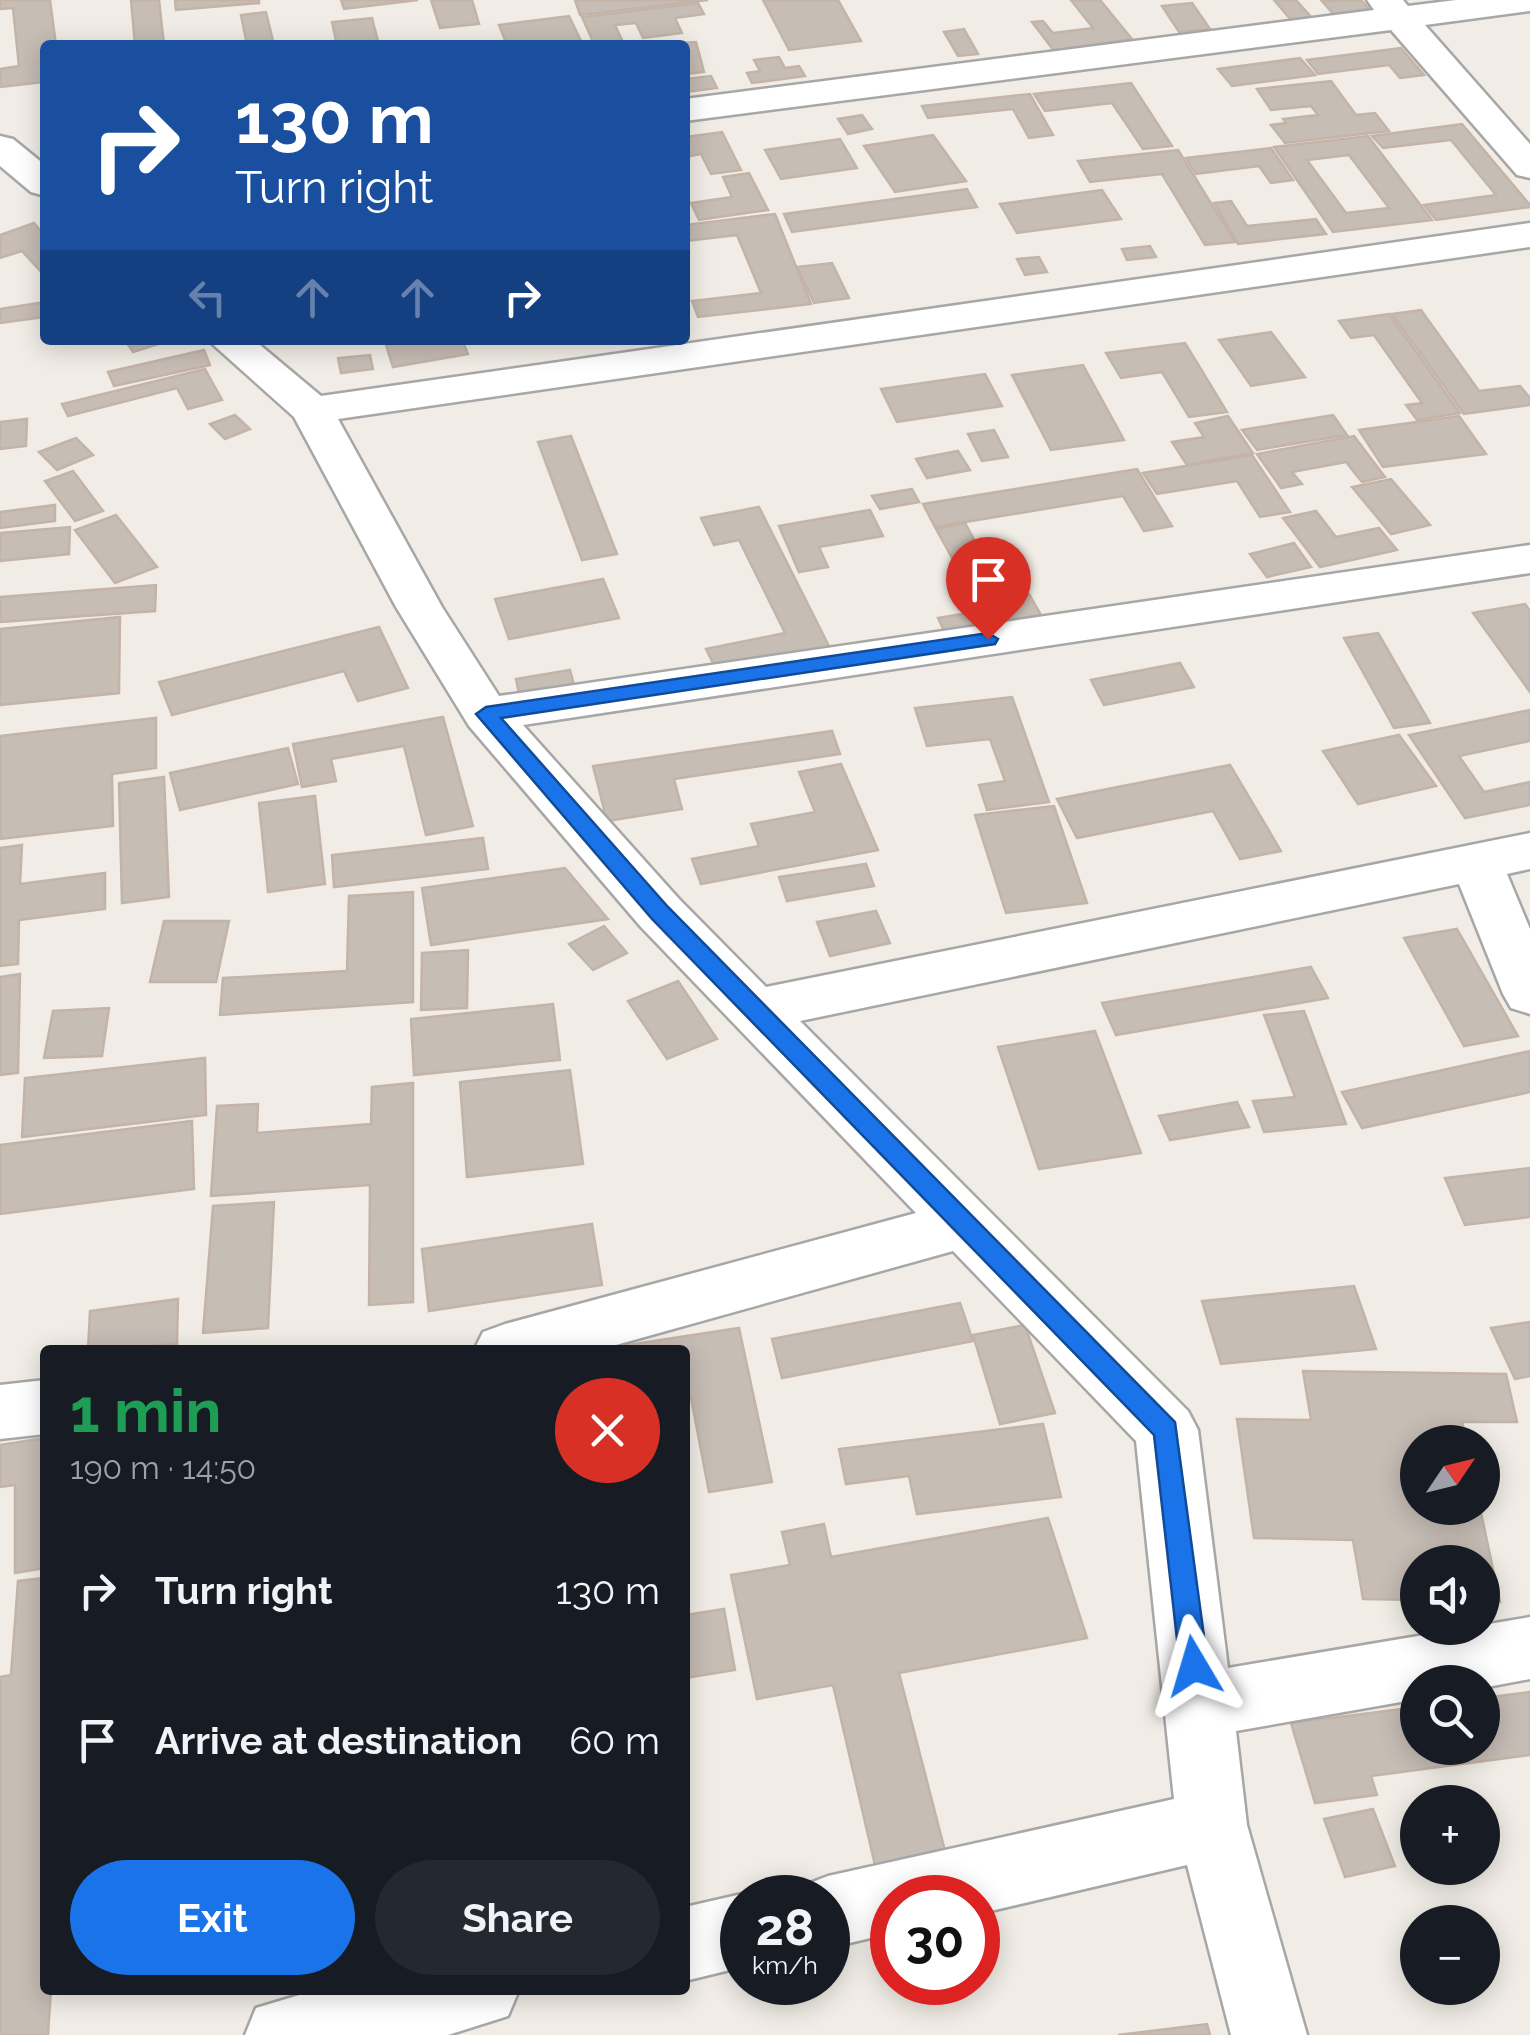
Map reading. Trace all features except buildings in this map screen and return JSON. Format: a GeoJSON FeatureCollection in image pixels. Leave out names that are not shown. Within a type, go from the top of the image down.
{"type":"FeatureCollection","features":[{"type":"Feature","properties":{"kind":"street"},"geometry":{"type":"LineString","coordinates":[[690,109],[1389,9],[1530,1]]}},
{"type":"Feature","properties":{"kind":"street"},"geometry":{"type":"LineString","coordinates":[[1389,9],[1530,168]]}},
{"type":"Feature","properties":{"kind":"street"},"geometry":{"type":"LineString","coordinates":[[0,147],[40,180]]}},
{"type":"Feature","properties":{"kind":"street"},"geometry":{"type":"LineString","coordinates":[[312,410],[1530,235]]}},
{"type":"Feature","properties":{"kind":"street"},"geometry":{"type":"LineString","coordinates":[[235,345],[312,410],[419,607],[486,714],[660,913],[1166,1430],[1212,1825],[1269,2035]]}},
{"type":"Feature","properties":{"kind":"street"},"geometry":{"type":"LineString","coordinates":[[486,714],[1530,559]]}},
{"type":"Feature","properties":{"kind":"street"},"geometry":{"type":"LineString","coordinates":[[755,1010],[1530,850]]}},
{"type":"Feature","properties":{"kind":"street"},"geometry":{"type":"LineString","coordinates":[[1476,862],[1530,994]]}},
{"type":"Feature","properties":{"kind":"street"},"geometry":{"type":"LineString","coordinates":[[523,1345],[966,1222]]}},
{"type":"Feature","properties":{"kind":"street"},"geometry":{"type":"LineString","coordinates":[[0,1412],[40,1408]]}},
{"type":"Feature","properties":{"kind":"street"},"geometry":{"type":"LineString","coordinates":[[1199,1704],[1530,1648]]}},
{"type":"Feature","properties":{"kind":"street"},"geometry":{"type":"LineString","coordinates":[[850,1907],[1212,1825]]}},
{"type":"Feature","properties":{"kind":"street"},"geometry":{"type":"LineString","coordinates":[[690,1943],[720,1936]]}},
{"type":"Feature","properties":{"kind":"street"},"geometry":{"type":"LineString","coordinates":[[282,2035],[460,1995]]}},
{"type":"Feature","properties":{"kind":"route"},"geometry":{"type":"LineString","coordinates":[[988,639],[486,714],[660,913],[1166,1430],[1194,1666]]}}]}
